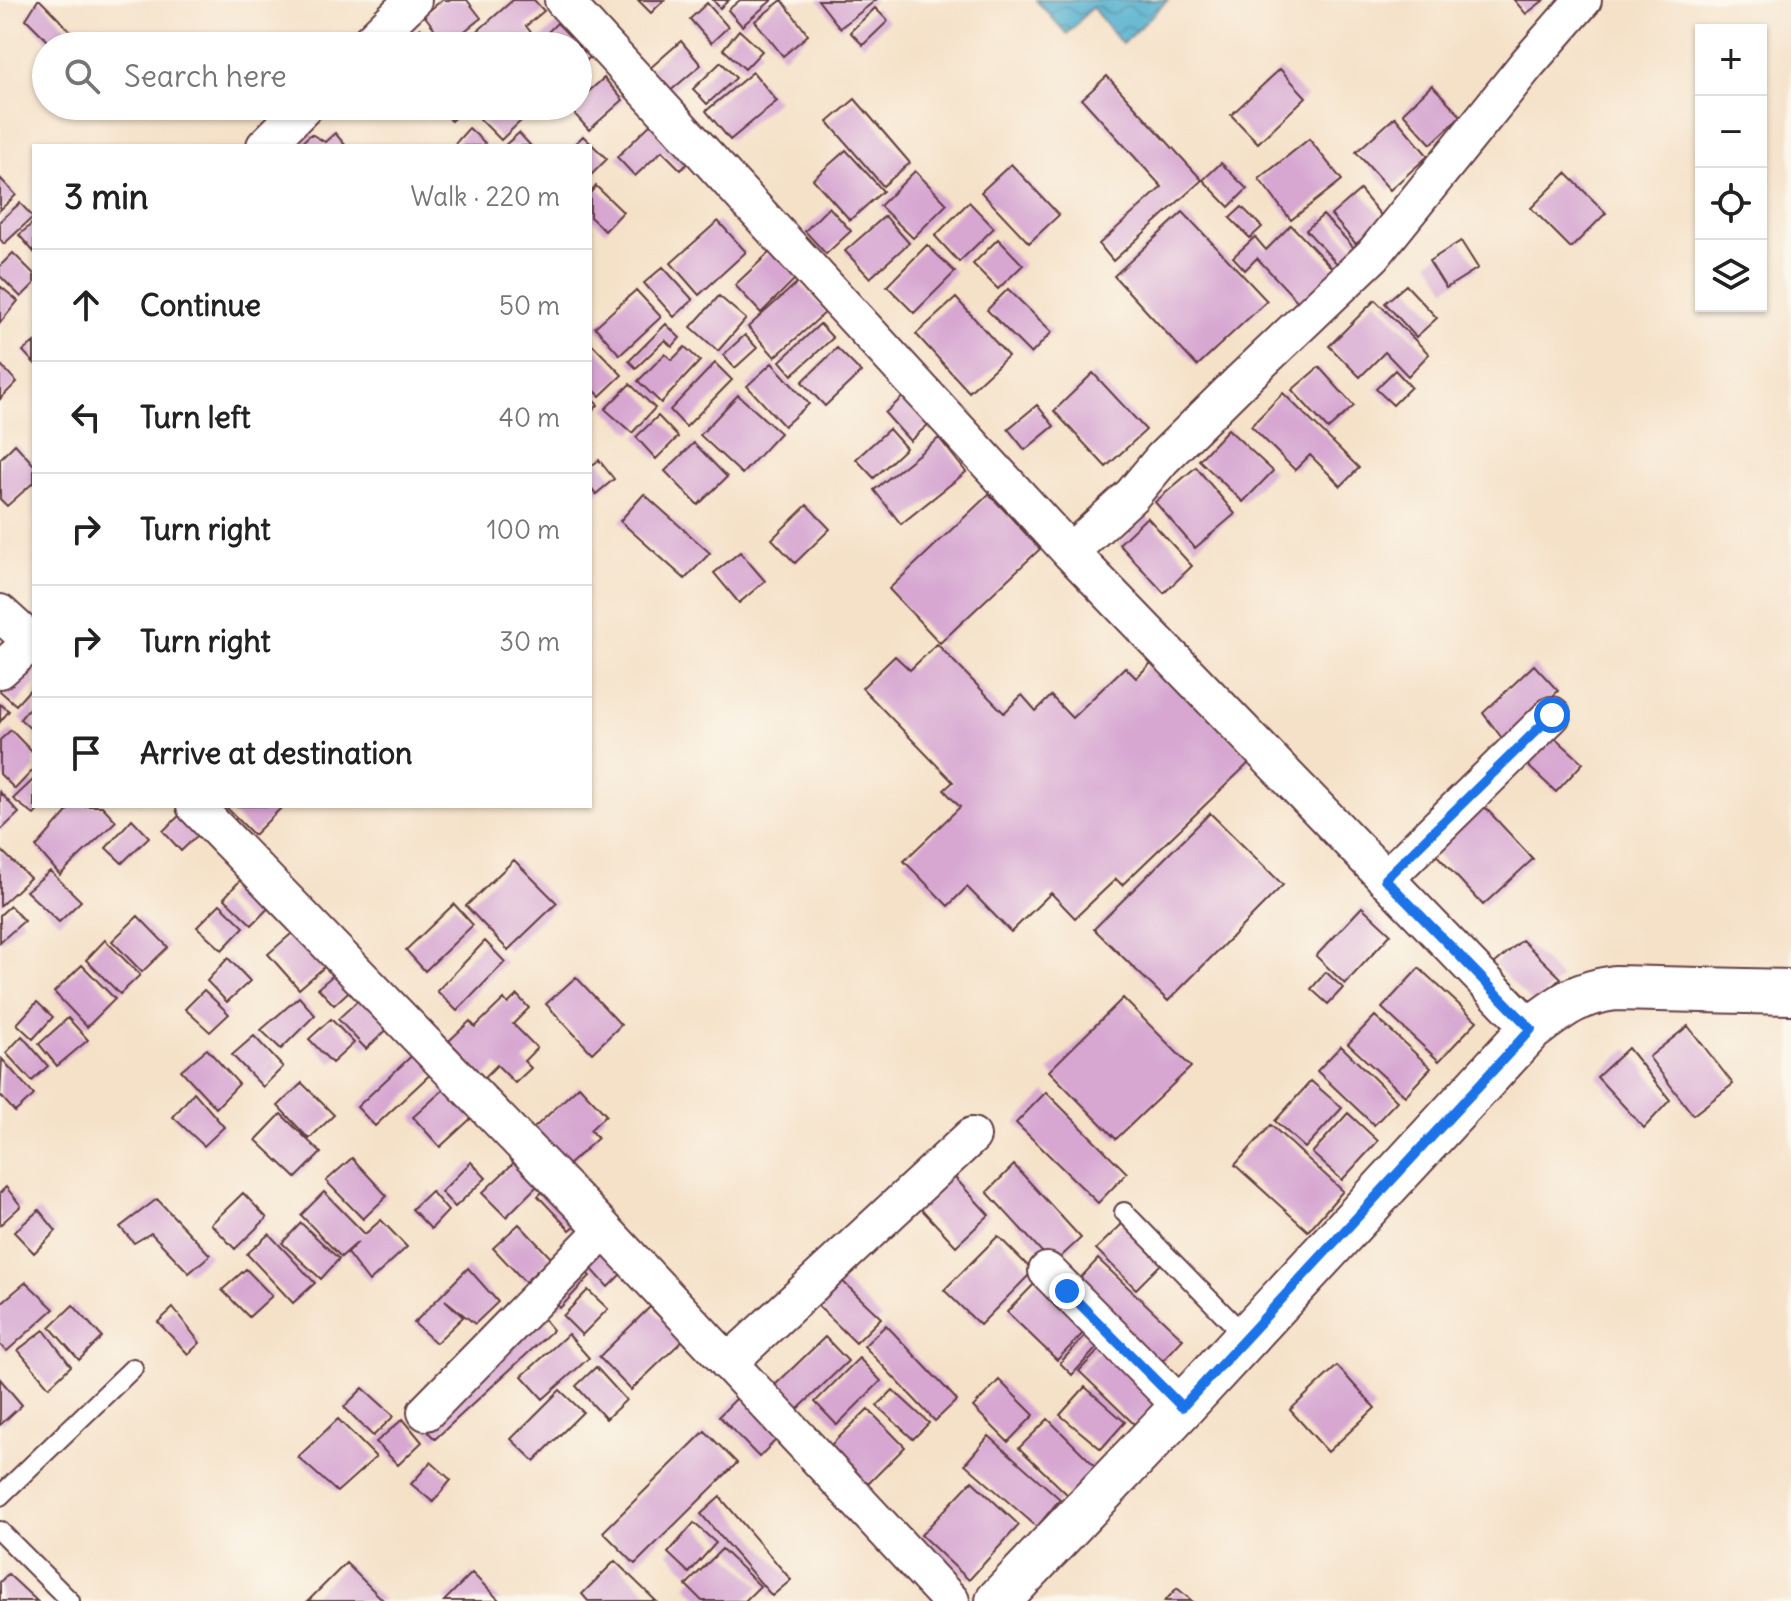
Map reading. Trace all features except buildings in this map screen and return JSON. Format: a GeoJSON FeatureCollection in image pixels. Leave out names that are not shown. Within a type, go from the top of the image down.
{"type":"FeatureCollection","features":[{"type":"Feature","properties":{"kind":"main road"},"geometry":{"type":"LineString","coordinates":[[998,1601],[1531,1029],[1587,992],[1615,988],[1791,992]]}},
{"type":"Feature","properties":{"kind":"street"},"geometry":{"type":"LineString","coordinates":[[380,32],[413,0]]}},
{"type":"Feature","properties":{"kind":"street"},"geometry":{"type":"LineString","coordinates":[[563,0],[1070,552],[1531,1029]]}},
{"type":"Feature","properties":{"kind":"street"},"geometry":{"type":"LineString","coordinates":[[1070,552],[1132,495],[1162,459],[1373,255],[1527,64],[1583,0]]}},
{"type":"Feature","properties":{"kind":"street"},"geometry":{"type":"LineString","coordinates":[[267,144],[291,120]]}},
{"type":"Feature","properties":{"kind":"street"},"geometry":{"type":"LineString","coordinates":[[0,613],[32,642]]}},
{"type":"Feature","properties":{"kind":"street"},"geometry":{"type":"LineString","coordinates":[[0,670],[32,644]]}},
{"type":"Feature","properties":{"kind":"street"},"geometry":{"type":"LineString","coordinates":[[1385,879],[1552,715]]}},
{"type":"Feature","properties":{"kind":"street"},"geometry":{"type":"LineString","coordinates":[[197,808],[604,1230],[951,1601]]}},
{"type":"Feature","properties":{"kind":"street"},"geometry":{"type":"LineString","coordinates":[[728,1363],[972,1136]]}},
{"type":"Feature","properties":{"kind":"street"},"geometry":{"type":"LineString","coordinates":[[426,1412],[604,1230]]}},
{"type":"Feature","properties":{"kind":"street"},"geometry":{"type":"LineString","coordinates":[[1047,1271],[1182,1407]]}},
{"type":"Feature","properties":{"kind":"lane"},"geometry":{"type":"LineString","coordinates":[[1124,1212],[1246,1337]]}},
{"type":"Feature","properties":{"kind":"lane"},"geometry":{"type":"LineString","coordinates":[[0,1496],[133,1368]]}},
{"type":"Feature","properties":{"kind":"lane"},"geometry":{"type":"LineString","coordinates":[[0,1531],[70,1601]]}},
{"type":"Feature","properties":{"kind":"water"},"geometry":{"type":"Polygon","coordinates":[[[1036,0],[1168,0],[1122,44],[1092,7],[1067,34],[1036,0]]]}},
{"type":"Feature","properties":{"kind":"route"},"geometry":{"type":"LineString","coordinates":[[1067,1291],[1182,1407],[1531,1029],[1385,879],[1552,715]]}}]}
